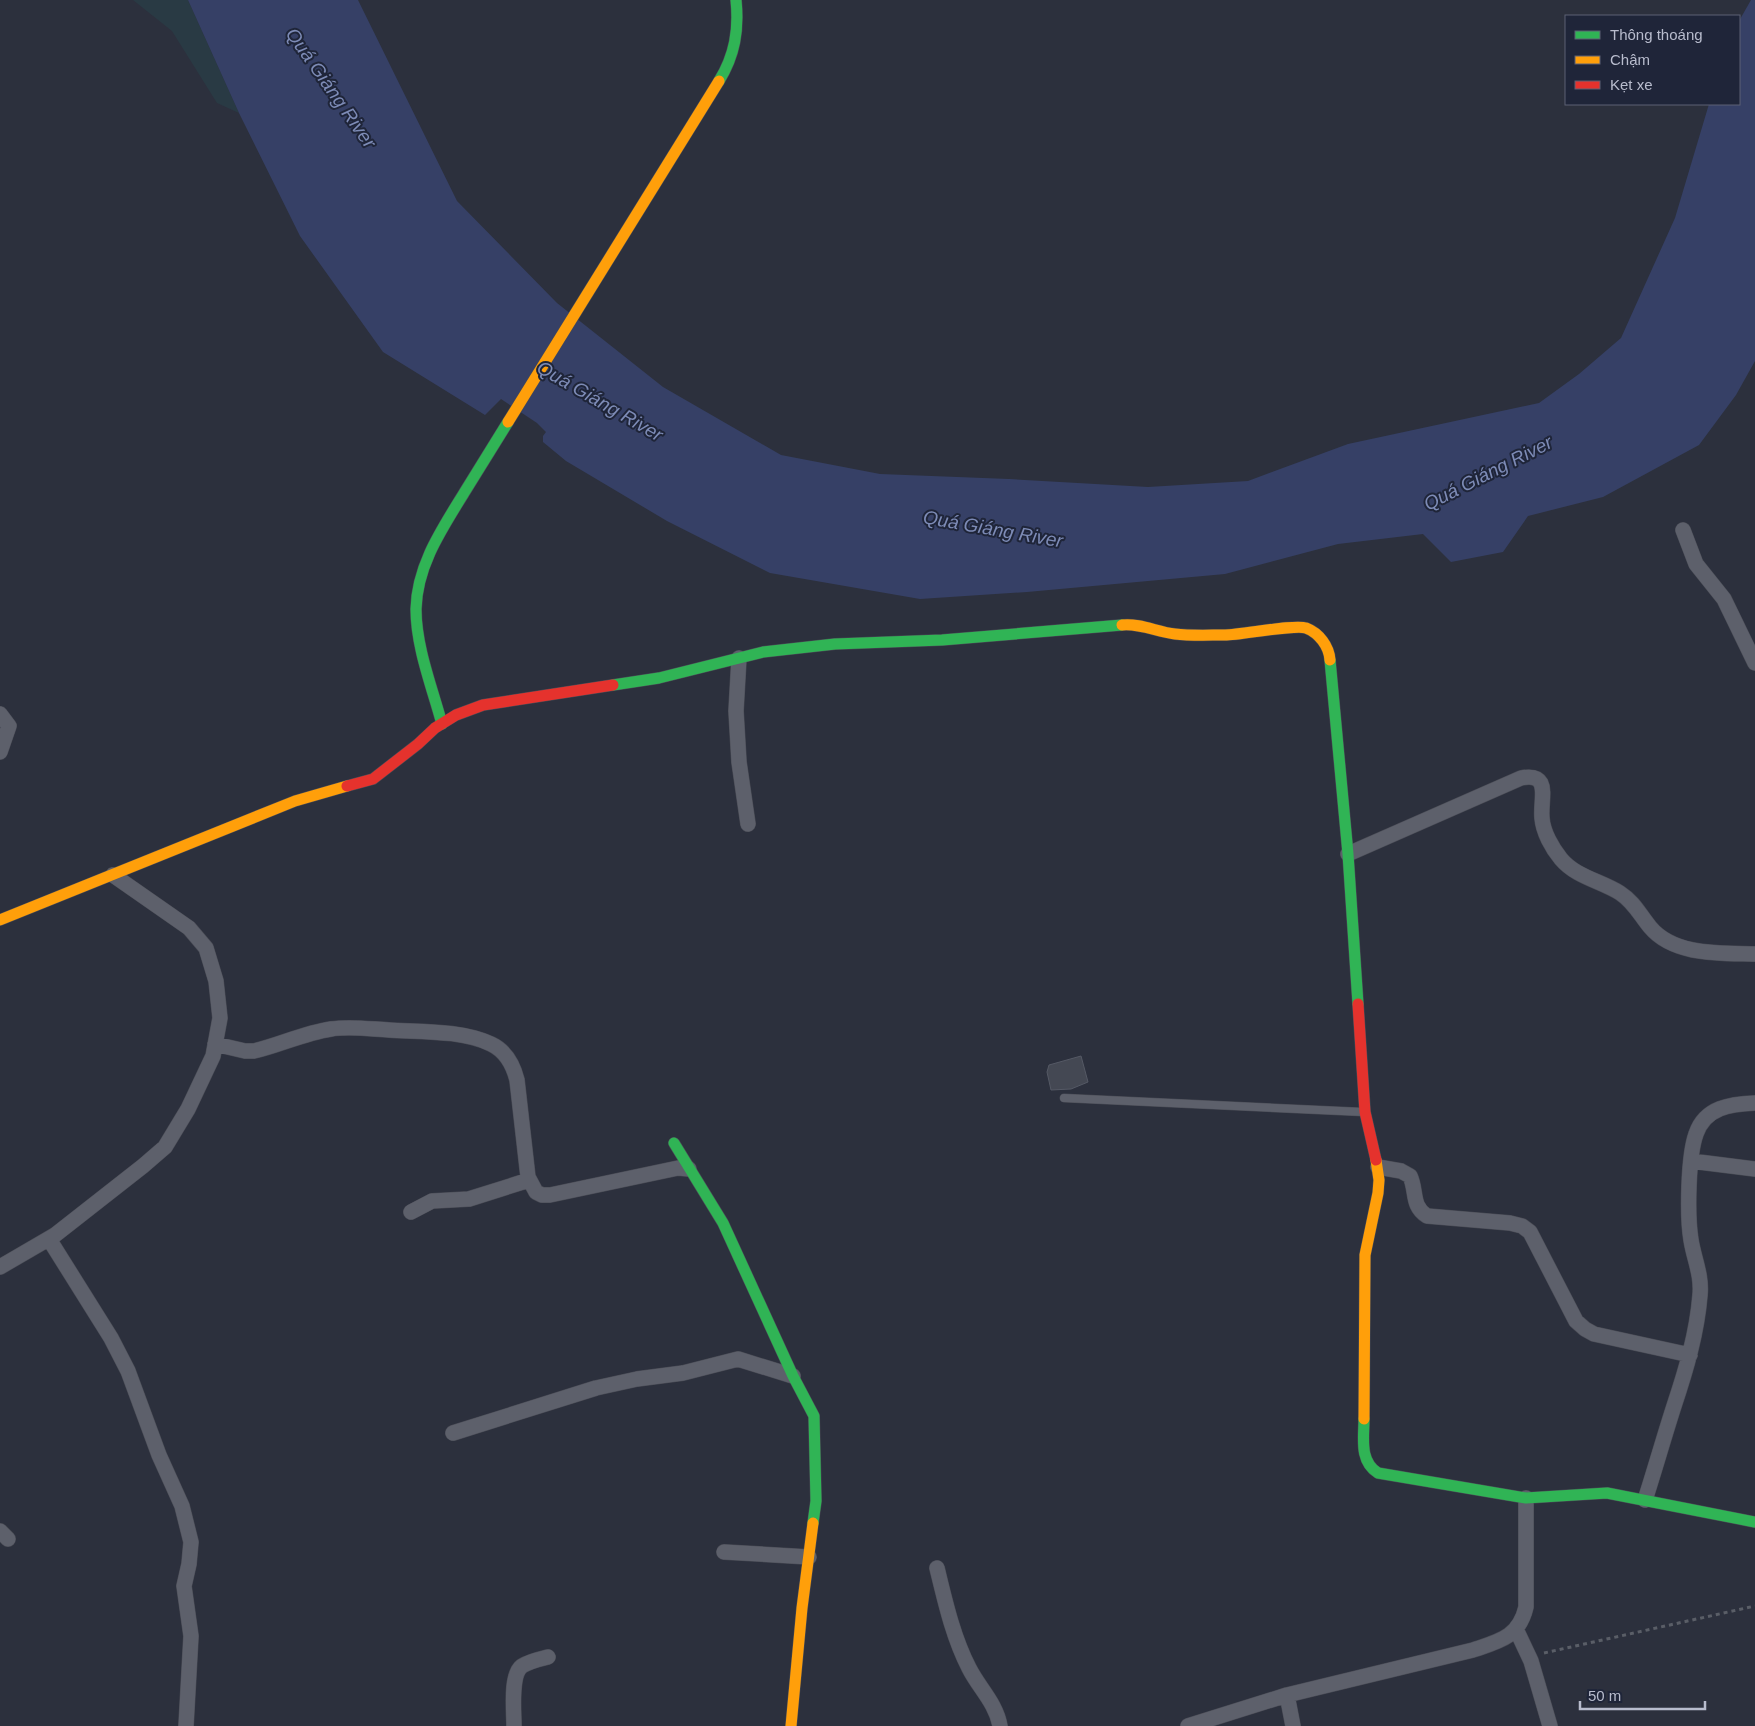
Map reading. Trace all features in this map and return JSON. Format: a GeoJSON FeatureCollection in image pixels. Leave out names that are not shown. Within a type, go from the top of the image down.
{"type":"FeatureCollection","features":[{"type":"Feature","properties":{"kind":"street"},"geometry":{"type":"LineString","coordinates":[[442,724],[419,633],[417,607],[420,576],[436,538],[725,71],[737,40],[736,0]]}},
{"type":"Feature","properties":{"kind":"street"},"geometry":{"type":"LineString","coordinates":[[1683,530],[1696,564],[1724,599],[1755,663]]}},
{"type":"Feature","properties":{"kind":"street"},"geometry":{"type":"LineString","coordinates":[[0,920],[295,801],[373,779],[442,724],[456,715],[483,705],[659,678],[763,652],[835,644],[942,640],[1130,624],[1175,634],[1200,635],[1228,635],[1303,627],[1314,631],[1325,641],[1330,656],[1348,854],[1365,1112],[1378,1167],[1378,1193],[1366,1255],[1365,1459],[1372,1470],[1378,1473],[1526,1498],[1607,1493],[1755,1522]]}},
{"type":"Feature","properties":{"kind":"street"},"geometry":{"type":"LineString","coordinates":[[739,658],[736,711],[739,762],[748,824]]}},
{"type":"Feature","properties":{"kind":"street"},"geometry":{"type":"LineString","coordinates":[[0,714],[9,726],[0,752]]}},
{"type":"Feature","properties":{"kind":"street"},"geometry":{"type":"LineString","coordinates":[[1348,854],[1520,778],[1530,776],[1539,780],[1542,787],[1542,817],[1545,831],[1554,849],[1570,867],[1625,896],[1650,928],[1676,945],[1696,950],[1755,954]]}},
{"type":"Feature","properties":{"kind":"street"},"geometry":{"type":"LineString","coordinates":[[0,1267],[49,1239],[144,1166],[165,1147],[188,1109],[213,1056],[220,1018],[216,981],[206,948],[189,928],[113,874]]}},
{"type":"Feature","properties":{"kind":"street"},"geometry":{"type":"LineString","coordinates":[[215,1044],[245,1051],[254,1050],[314,1032],[351,1028],[447,1034],[472,1038],[492,1044],[506,1055],[514,1069],[529,1180],[536,1192],[542,1195],[550,1195],[678,1168],[689,1169]]}},
{"type":"Feature","properties":{"kind":"street"},"geometry":{"type":"LineString","coordinates":[[1645,1500],[1690,1355],[1700,1296],[1700,1280],[1689,1226],[1691,1161],[1696,1134],[1701,1123],[1721,1107],[1733,1104],[1755,1103]]}},
{"type":"Feature","properties":{"kind":"street"},"geometry":{"type":"LineString","coordinates":[[674,1143],[723,1223],[793,1376],[814,1416],[816,1502],[802,1608],[791,1726]]}},
{"type":"Feature","properties":{"kind":"street"},"geometry":{"type":"LineString","coordinates":[[1691,1161],[1755,1169]]}},
{"type":"Feature","properties":{"kind":"street"},"geometry":{"type":"LineString","coordinates":[[1378,1167],[1401,1171],[1410,1176],[1416,1204],[1419,1211],[1426,1216],[1510,1223],[1522,1226],[1530,1232],[1576,1321],[1585,1330],[1594,1334],[1690,1355]]}},
{"type":"Feature","properties":{"kind":"street"},"geometry":{"type":"LineString","coordinates":[[411,1212],[432,1201],[469,1199],[529,1180]]}},
{"type":"Feature","properties":{"kind":"street"},"geometry":{"type":"LineString","coordinates":[[49,1239],[111,1338],[128,1371],[159,1455],[182,1506],[191,1542],[190,1564],[184,1586],[191,1636],[186,1726]]}},
{"type":"Feature","properties":{"kind":"street"},"geometry":{"type":"LineString","coordinates":[[453,1433],[596,1388],[637,1379],[683,1374],[738,1359],[793,1376]]}},
{"type":"Feature","properties":{"kind":"street"},"geometry":{"type":"LineString","coordinates":[[1188,1726],[1287,1695],[1473,1650],[1501,1640],[1516,1629],[1521,1622],[1526,1607],[1526,1498]]}},
{"type":"Feature","properties":{"kind":"street"},"geometry":{"type":"LineString","coordinates":[[724,1552],[808,1557]]}},
{"type":"Feature","properties":{"kind":"street"},"geometry":{"type":"LineString","coordinates":[[937,1568],[948,1613],[969,1668],[994,1708],[1000,1726]]}},
{"type":"Feature","properties":{"kind":"street"},"geometry":{"type":"LineString","coordinates":[[1516,1629],[1529,1657],[1550,1726]]}},
{"type":"Feature","properties":{"kind":"street"},"geometry":{"type":"LineString","coordinates":[[514,1726],[514,1681],[516,1673],[522,1666],[548,1657]]}},
{"type":"Feature","properties":{"kind":"street"},"geometry":{"type":"LineString","coordinates":[[1287,1695],[1293,1726]]}},
{"type":"Feature","properties":{"kind":"lane"},"geometry":{"type":"LineString","coordinates":[[1064,1098],[1365,1112]]}},
{"type":"Feature","properties":{"kind":"path"},"geometry":{"type":"LineString","coordinates":[[1529,1657],[1755,1606]]}},
{"type":"Feature","properties":{"kind":"shaded area"},"geometry":{"type":"Polygon","coordinates":[[[133,0],[188,0],[239,113],[217,103],[172,31],[133,0]]]}},
{"type":"Feature","properties":{"kind":"water","name":"Quá Giáng River"},"geometry":{"type":"Polygon","coordinates":[[[188,0],[358,0],[457,201],[557,303],[663,387],[781,455],[880,474],[1148,487],[1248,481],[1348,444],[1539,403],[1579,374],[1621,338],[1675,218],[1709,105],[1740,105],[1740,19],[1751,0],[1755,0],[1755,361],[1736,395],[1699,445],[1603,497],[1528,516],[1503,552],[1451,562],[1423,534],[1338,544],[1225,574],[1027,592],[920,599],[770,573],[667,521],[566,461],[543,442],[543,436],[546,432],[537,423],[501,399],[485,415],[383,352],[300,236],[239,113],[188,0]]]}},
{"type":"Feature","properties":{"kind":"building"},"geometry":{"type":"Polygon","coordinates":[[[1081,1056],[1088,1082],[1071,1089],[1051,1090],[1047,1072],[1049,1065],[1081,1056]]]}},
{"type":"Feature","properties":{"kind":"traffic: fast"},"geometry":{"type":"LineString","coordinates":[[719,81],[729,62],[735,42],[737,22],[736,0]]}},
{"type":"Feature","properties":{"kind":"traffic: fast"},"geometry":{"type":"LineString","coordinates":[[442,724],[425,667],[419,638],[416,609],[417,593],[426,562],[439,534],[508,422]]}},
{"type":"Feature","properties":{"kind":"traffic: fast"},"geometry":{"type":"LineString","coordinates":[[613,685],[659,678],[763,652],[835,644],[942,640],[1122,625]]}},
{"type":"Feature","properties":{"kind":"traffic: fast"},"geometry":{"type":"LineString","coordinates":[[1330,660],[1348,854],[1358,1004]]}},
{"type":"Feature","properties":{"kind":"traffic: fast"},"geometry":{"type":"LineString","coordinates":[[674,1143],[723,1223],[793,1376],[814,1416],[816,1501],[813,1523]]}},
{"type":"Feature","properties":{"kind":"traffic: fast"},"geometry":{"type":"LineString","coordinates":[[1364,1419],[1363,1441],[1365,1456],[1372,1468],[1378,1473],[1526,1498],[1607,1493],[1755,1522]]}},
{"type":"Feature","properties":{"kind":"traffic: slow"},"geometry":{"type":"LineString","coordinates":[[508,422],[719,81]]}},
{"type":"Feature","properties":{"kind":"traffic: slow"},"geometry":{"type":"LineString","coordinates":[[1122,625],[1135,625],[1181,635],[1233,635],[1291,627],[1306,628],[1315,633],[1322,641],[1328,650],[1330,660]]}},
{"type":"Feature","properties":{"kind":"traffic: slow"},"geometry":{"type":"LineString","coordinates":[[0,920],[295,801],[347,786]]}},
{"type":"Feature","properties":{"kind":"traffic: slow"},"geometry":{"type":"LineString","coordinates":[[1364,1419],[1365,1255],[1378,1193],[1379,1180],[1376,1160]]}},
{"type":"Feature","properties":{"kind":"traffic: slow"},"geometry":{"type":"LineString","coordinates":[[791,1726],[802,1608],[813,1523]]}},
{"type":"Feature","properties":{"kind":"traffic: jam"},"geometry":{"type":"LineString","coordinates":[[347,786],[373,779],[418,744],[435,728],[456,715],[483,705],[613,685]]}},
{"type":"Feature","properties":{"kind":"traffic: jam"},"geometry":{"type":"LineString","coordinates":[[1358,1004],[1365,1112],[1376,1160]]}}]}
